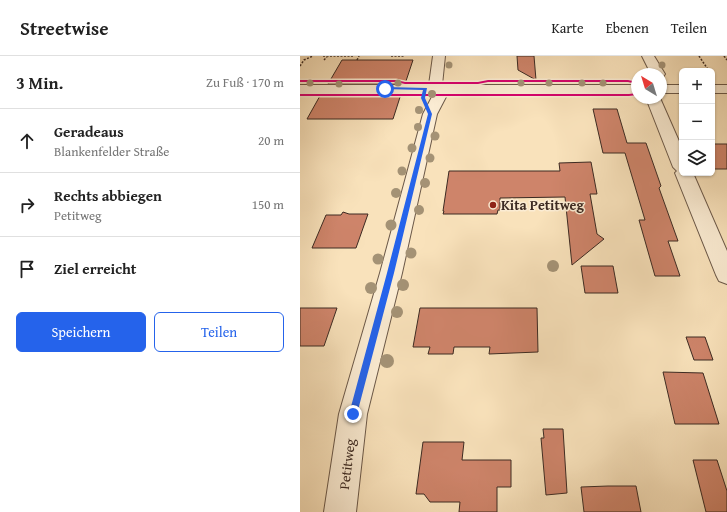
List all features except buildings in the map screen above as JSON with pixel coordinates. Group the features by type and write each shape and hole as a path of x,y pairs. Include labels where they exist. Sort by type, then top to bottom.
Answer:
{"street":[{"name":"Petitweg","path":"340,512 353,414 391,273 433,95 439,56"},
{"path":"648,56 655,68"},
{"path":"667,87 679,89"},
{"path":"300,89 433,95 631,89"},
{"path":"715,89 727,89"},
{"path":"656,104 679,160"},
{"path":"685,176 727,275"}],"path":[{"path":"300,66 304,60 313,56"},
{"path":"324,56 354,56"},
{"path":"357,60 359,56"},
{"path":"393,60 393,56 405,56"},
{"path":"699,56 707,68"},
{"path":"724,56 727,60"},
{"path":"324,60 327,57"}],"cycle path":[{"path":"300,81 396,81 405,83 478,83 488,81 631,82"},
{"path":"300,95 631,95"}],"place":[{"name":"Kita Petitweg","path":"493,205"}],"route":[{"path":"353,414 391,273 430,114 423,98 425,89 385,89"}]}
